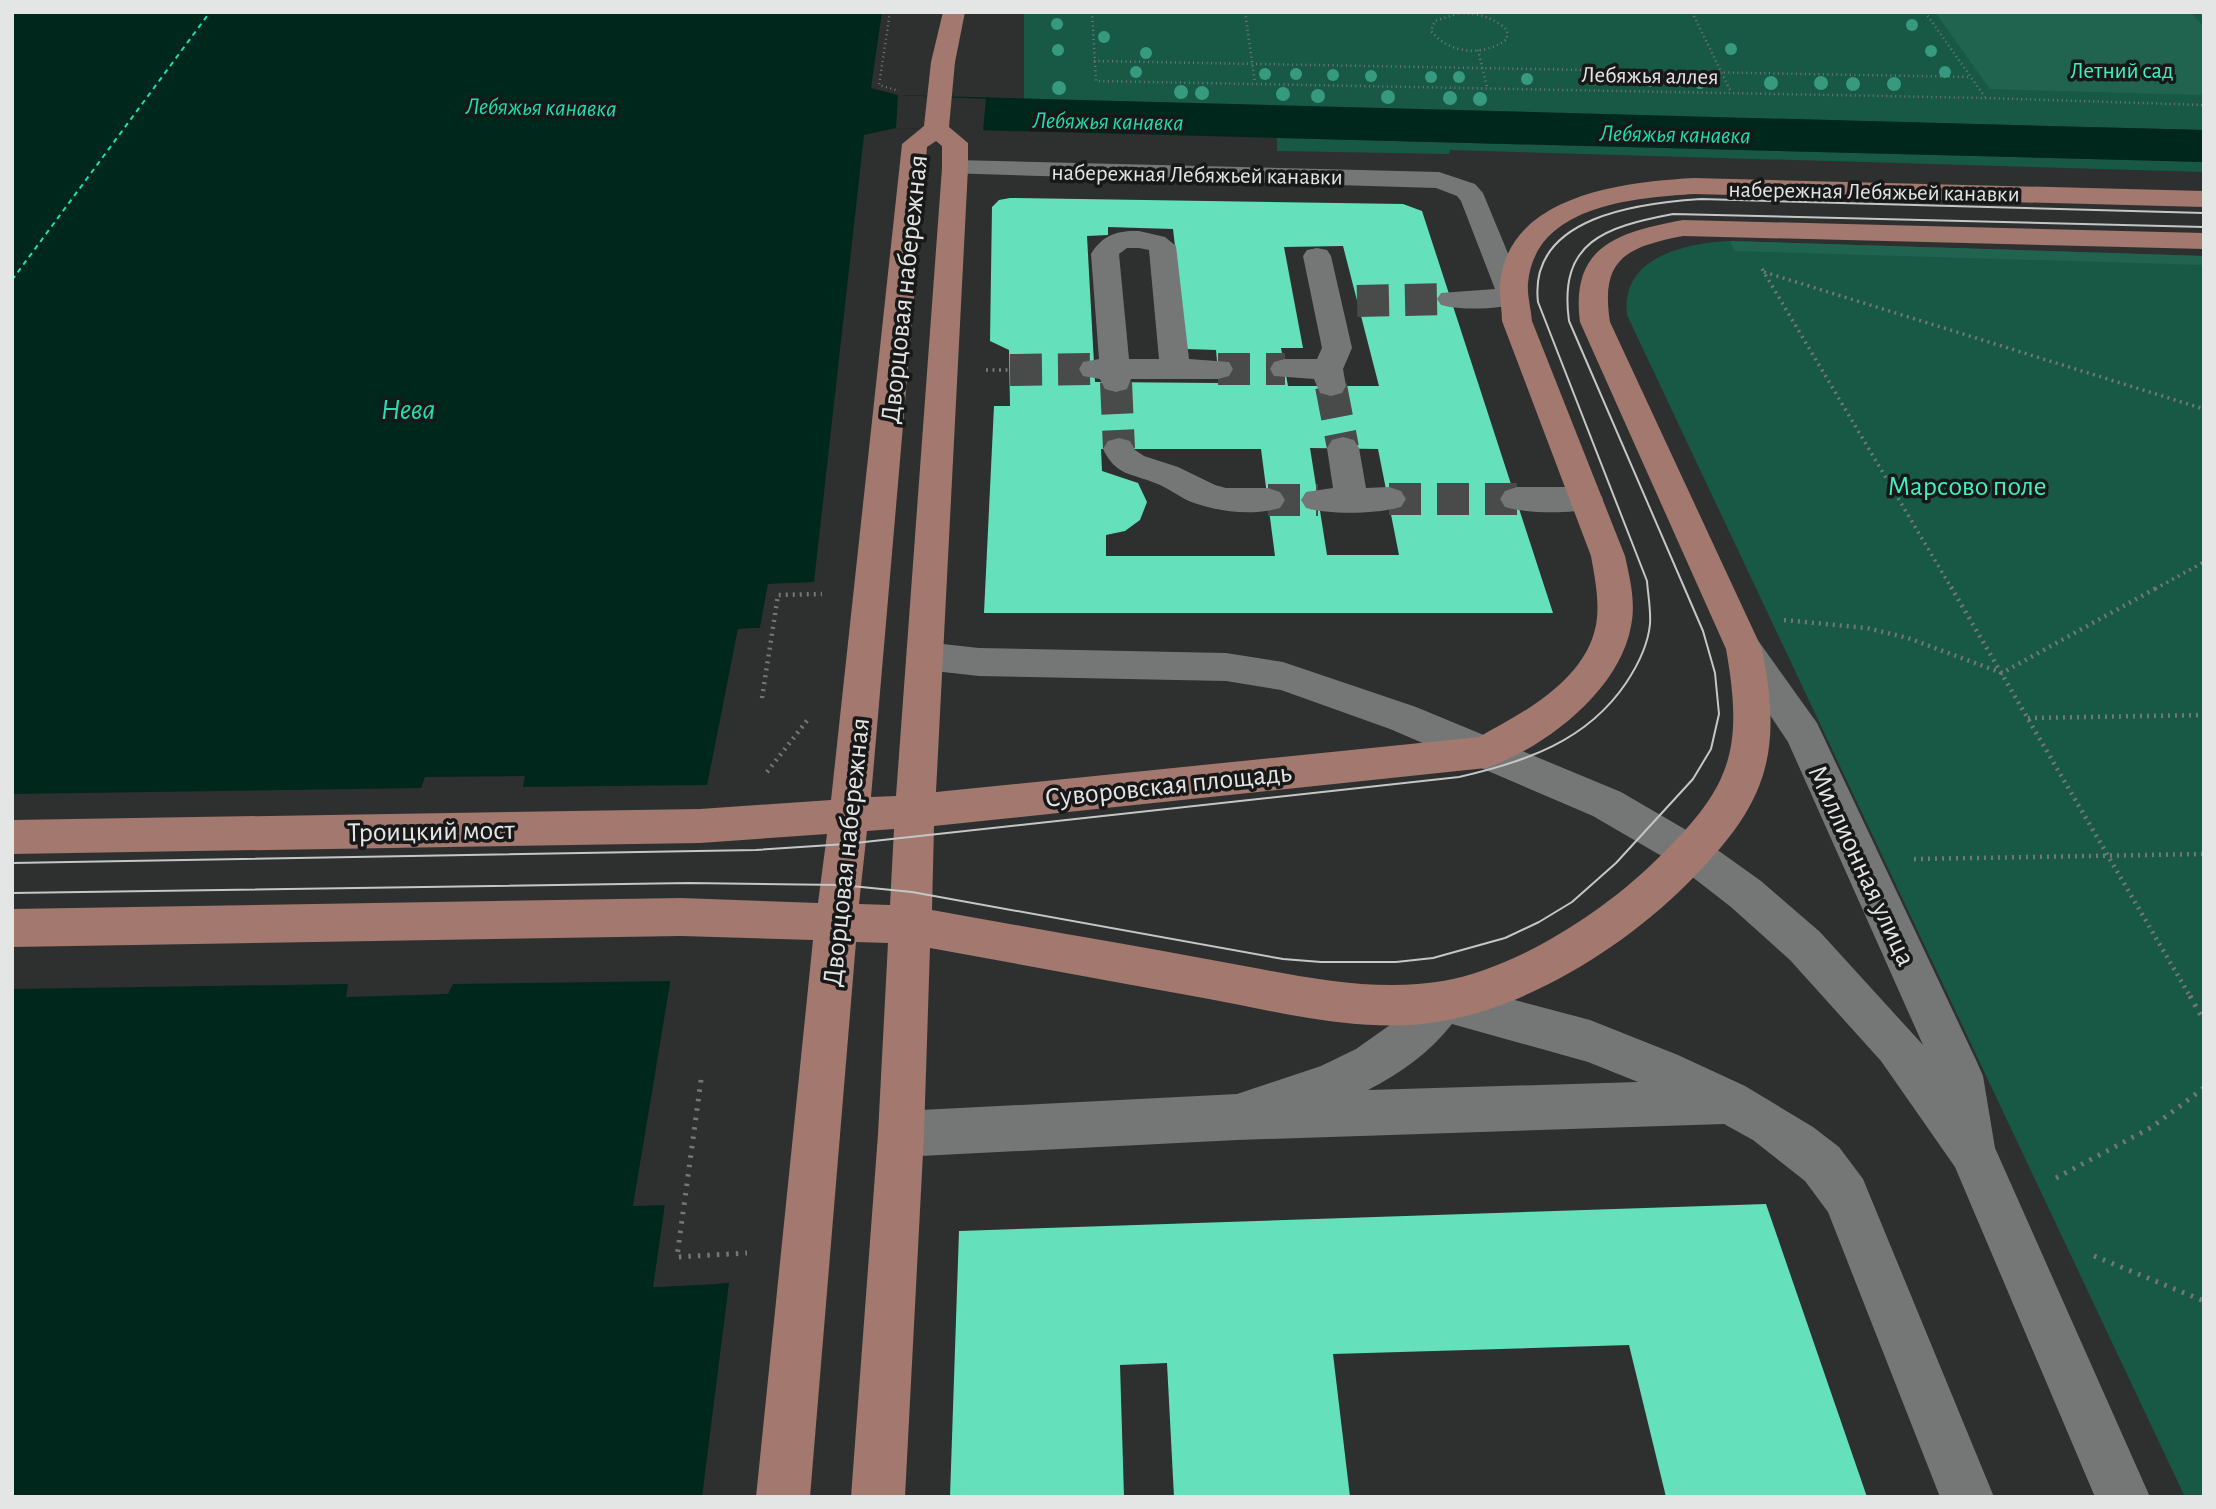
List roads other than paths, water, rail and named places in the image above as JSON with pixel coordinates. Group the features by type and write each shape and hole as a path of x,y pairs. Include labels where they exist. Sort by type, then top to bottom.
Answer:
{"main road":[{"path":"933,12 943,62"},
{"path":"936,129 943,62 954,12"},
{"name":"Дворцовая набережная","path":"783,1497 836,923 849,817 915,145 936,129 955,143 955,168 915,811 901,1133 878,1497"},
{"name":"набережная Лебяжьей канавки","path":"1512,297 1515,266 1528,242 1550,221 1579,205 1614,194 1654,187 2204,199"},
{"name":"набережная Лебяжьей канавки","path":"1613,251 1632,240 1656,232 1714,227 2204,241"},
{"name":"Миллионная улица","path":"1613,251 1599,266 1591,282 1589,301 1595,322 1744,649"},
{"path":"1512,297 1517,321 1586,499"},
{"name":"Суворовская площадь","path":"849,817 1486,752 1541,722 1564,704 1590,679 1606,650 1615,619 1615,582 1586,499"},
{"path":"12,928 681,917 909,925 1331,1000 1386,1003 1443,1001 1497,986 1564,952 1635,905 1691,853 1733,801 1745,774 1751,749 1754,701 1744,649"},
{"name":"Троицкий мост","path":"12,836 700,826 849,817"}],"street":[{"name":"набережная Лебяжьей канавки","path":"955,168 1439,180 1466,190 1474,198 1512,297"},
{"path":"1175,369 1162,246 1141,240 1113,242 1105,254 1109,373 1218,369"},
{"path":"1284,369 1330,377 1338,348 1317,256"},
{"path":"1451,299 1512,297"},
{"path":"1327,302 1357,301"},
{"path":"1343,448 1351,500"},
{"path":"1119,449 1123,457 1133,464 1167,475 1204,494 1226,500 1268,500"},
{"path":"1318,500 1389,499"},
{"path":"1517,499 1586,499"},
{"name":"Миллионная улица","path":"1744,649 1804,734 1960,1076 1972,1150 2123,1497"},
{"path":"925,656 979,662 1226,667 1283,676 1403,718 1486,752"},
{"name":"Суворовская площадь","path":"1486,752 1606,804 1691,853 1746,894 1805,946 1848,990 1897,1046 1972,1150"},
{"path":"1237,1117 1336,1083 1378,1063 1413,1036 1443,1001 1590,1041 1662,1070 1729,1102 1769,1124 1796,1143 1822,1164 1846,1196 1967,1497"},
{"path":"901,1133 1237,1117 1729,1102"}],"water":[{"name":"Нева","path":"12,12 882,12 871,88 898,95 2204,130 2204,162 896,128 864,135 814,582 768,584 760,628 738,629 681,917 633,1206 665,1204 654,1287 729,1283 702,1497 12,1497"}],"tunnel":[{"path":"1357,301 1451,299"},
{"path":"1010,370 1094,369"},
{"path":"1218,369 1285,369"},
{"path":"1116,382 1119,449"},
{"path":"1331,386 1343,448"},
{"path":"1389,499 1517,499"},
{"path":"1268,500 1318,500"}],"tram line":[{"path":"12,863 756,850 846,844 1459,777 1507,764 1553,746 1593,720 1626,683 1645,647 1650,624 1647,581 1538,302 1540,273 1551,250 1569,233 1593,220 1620,211 1701,199 2204,213"},
{"path":"12,893 689,883 841,885 912,892 1283,959 1396,962 1433,958 1505,938 1572,902 1616,863 1693,779 1711,749 1719,714 1715,673 1703,631 1569,321 1568,294 1571,272 1579,255 1591,242 1607,232 1627,225 1673,214 2204,227"}],"park label":[{"name":"Летний сад","path":"2122,70"},
{"name":"Марсово поле","path":"1967,485"}],"water label":[{"name":"Лебяжья канавка","path":"541,107"},
{"name":"Лебяжья канавка","path":"1108,121"},
{"name":"Лебяжья канавка","path":"1675,134"}]}
